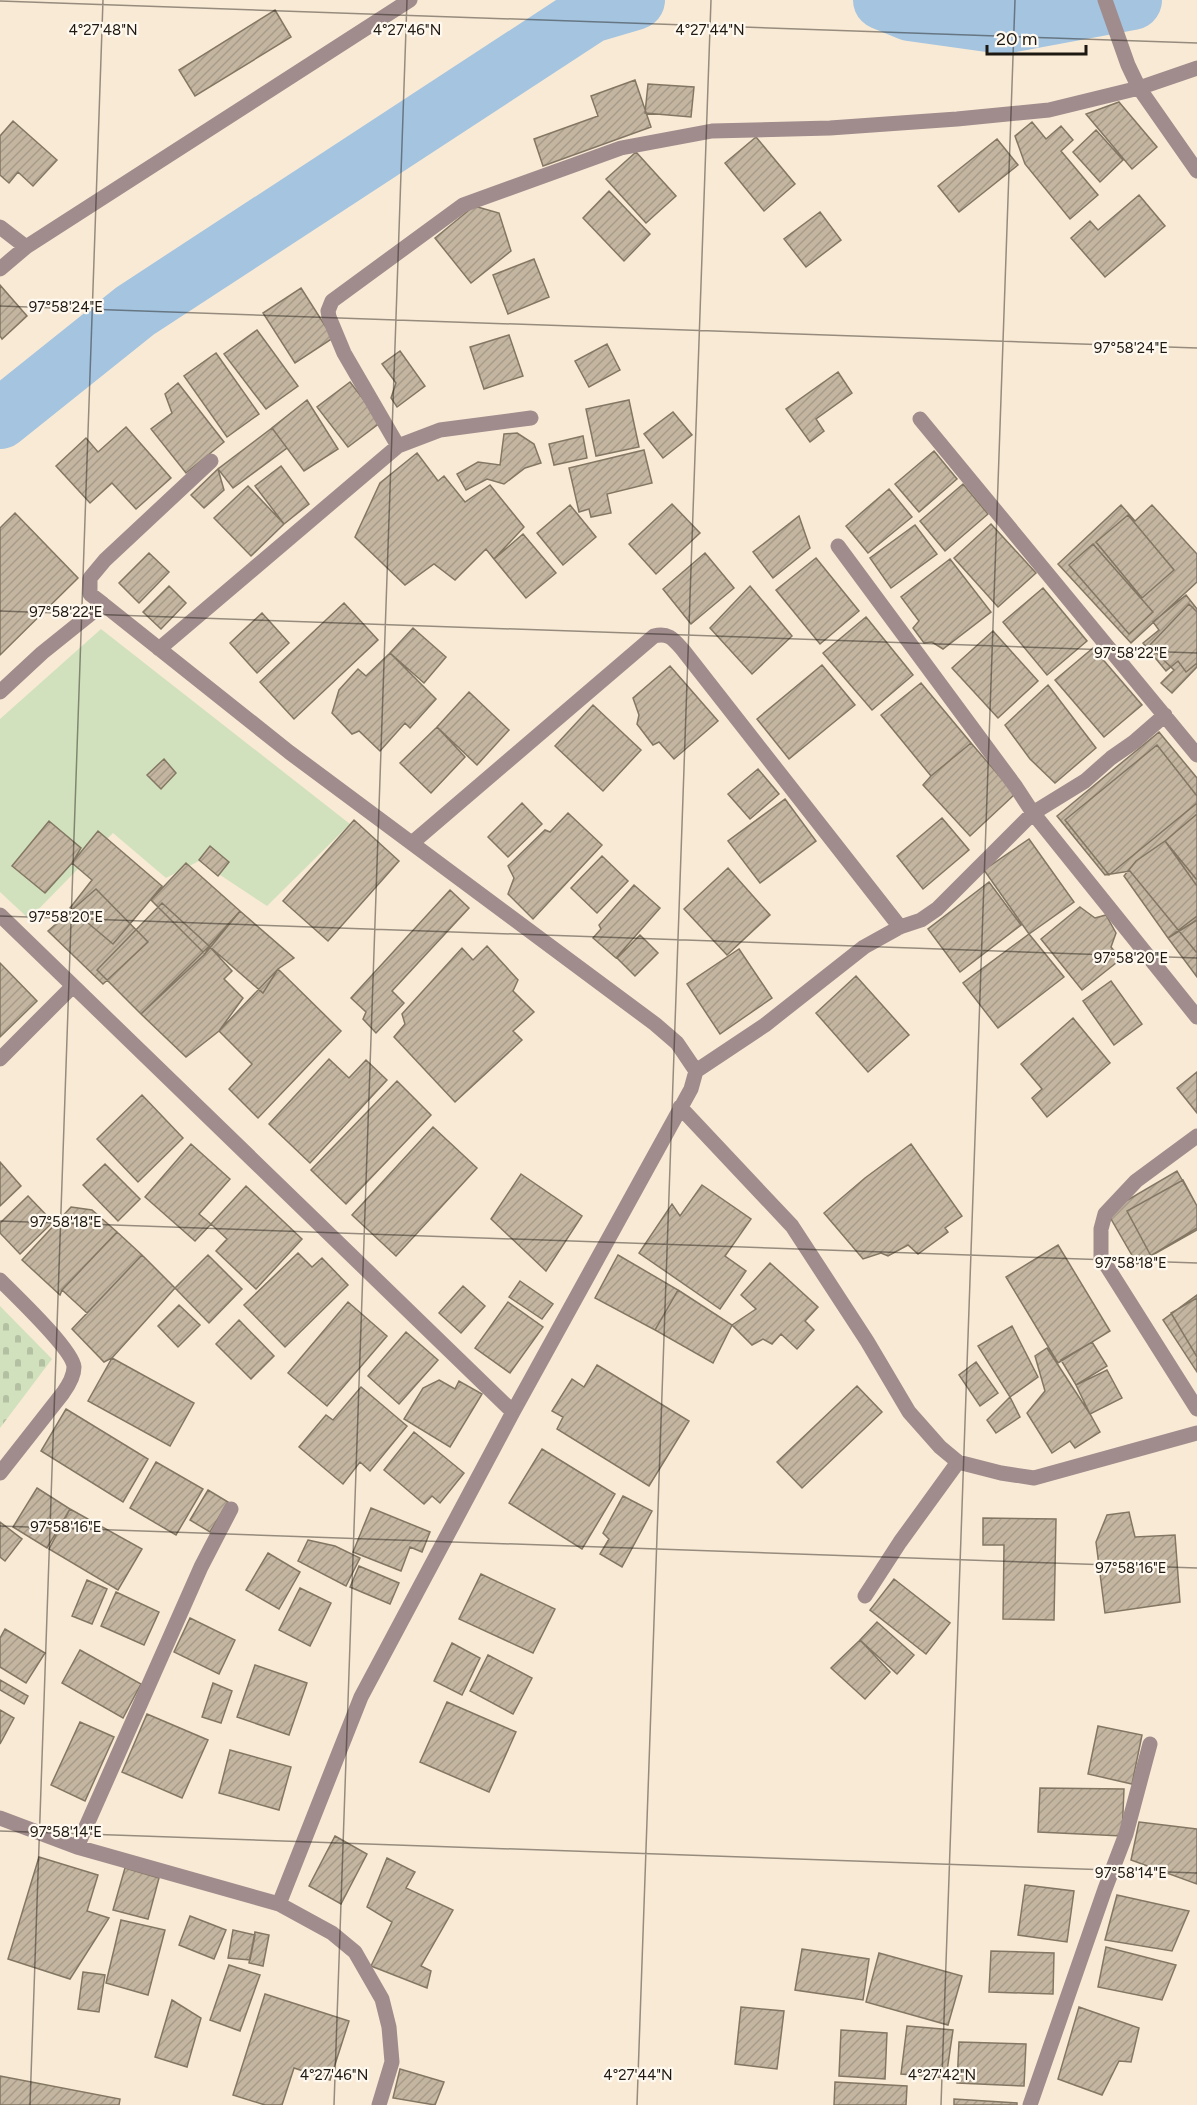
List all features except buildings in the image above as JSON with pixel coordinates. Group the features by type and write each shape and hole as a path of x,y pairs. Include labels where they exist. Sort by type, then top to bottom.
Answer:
{"street":[{"path":"0,269 26,247 410,0"},
{"path":"1105,0 1128,65 1139,88 1197,171"},
{"path":"398,446 344,354 328,311 332,302 463,205 621,148 712,131 830,128 1048,110 1139,88 1197,68"},
{"path":"0,227 26,247"},
{"path":"159,649 398,446 440,430 531,418"},
{"path":"920,419 1197,755"},
{"path":"211,461 105,560 90,578 90,594 289,752 655,1024 677,1043 696,1071"},
{"path":"838,546 1033,813 1197,1017"},
{"path":"0,692 42,652 103,604"},
{"path":"412,843 654,636 665,635 672,637 683,650 900,927"},
{"path":"279,1904 361,1697 513,1412 691,1089 696,1071 765,1025 864,948 900,927 921,920 937,909 1033,813 1085,781 1165,715"},
{"path":"0,915 513,1412"},
{"path":"0,1059 73,986"},
{"path":"680,1107 792,1226 867,1341 909,1412 940,1447 958,1462 1034,1478 1197,1433"},
{"path":"1197,1136 1136,1181 1105,1214 1101,1229 1101,1257 1197,1409"},
{"path":"0,1280 53,1336 69,1355 74,1366 71,1379 63,1393 0,1473"},
{"path":"865,1596 900,1542 958,1462"},
{"path":"77,1847 201,1567 231,1509"},
{"path":"1030,2105 1126,1834 1150,1744"},
{"path":"0,1818 77,1847 279,1904 332,1933 355,1952 382,1999 389,2027 392,2062 379,2105"}],"green space":[{"path":"101,629 350,824 267,906 199,861 166,878 113,833 29,919 0,892 0,719"},
{"path":"0,1306 52,1359 0,1428"}],"waterway":[{"path":"0,419 135,311 591,13 635,0"},
{"path":"883,0 910,11 1003,24 1132,0"}]}
